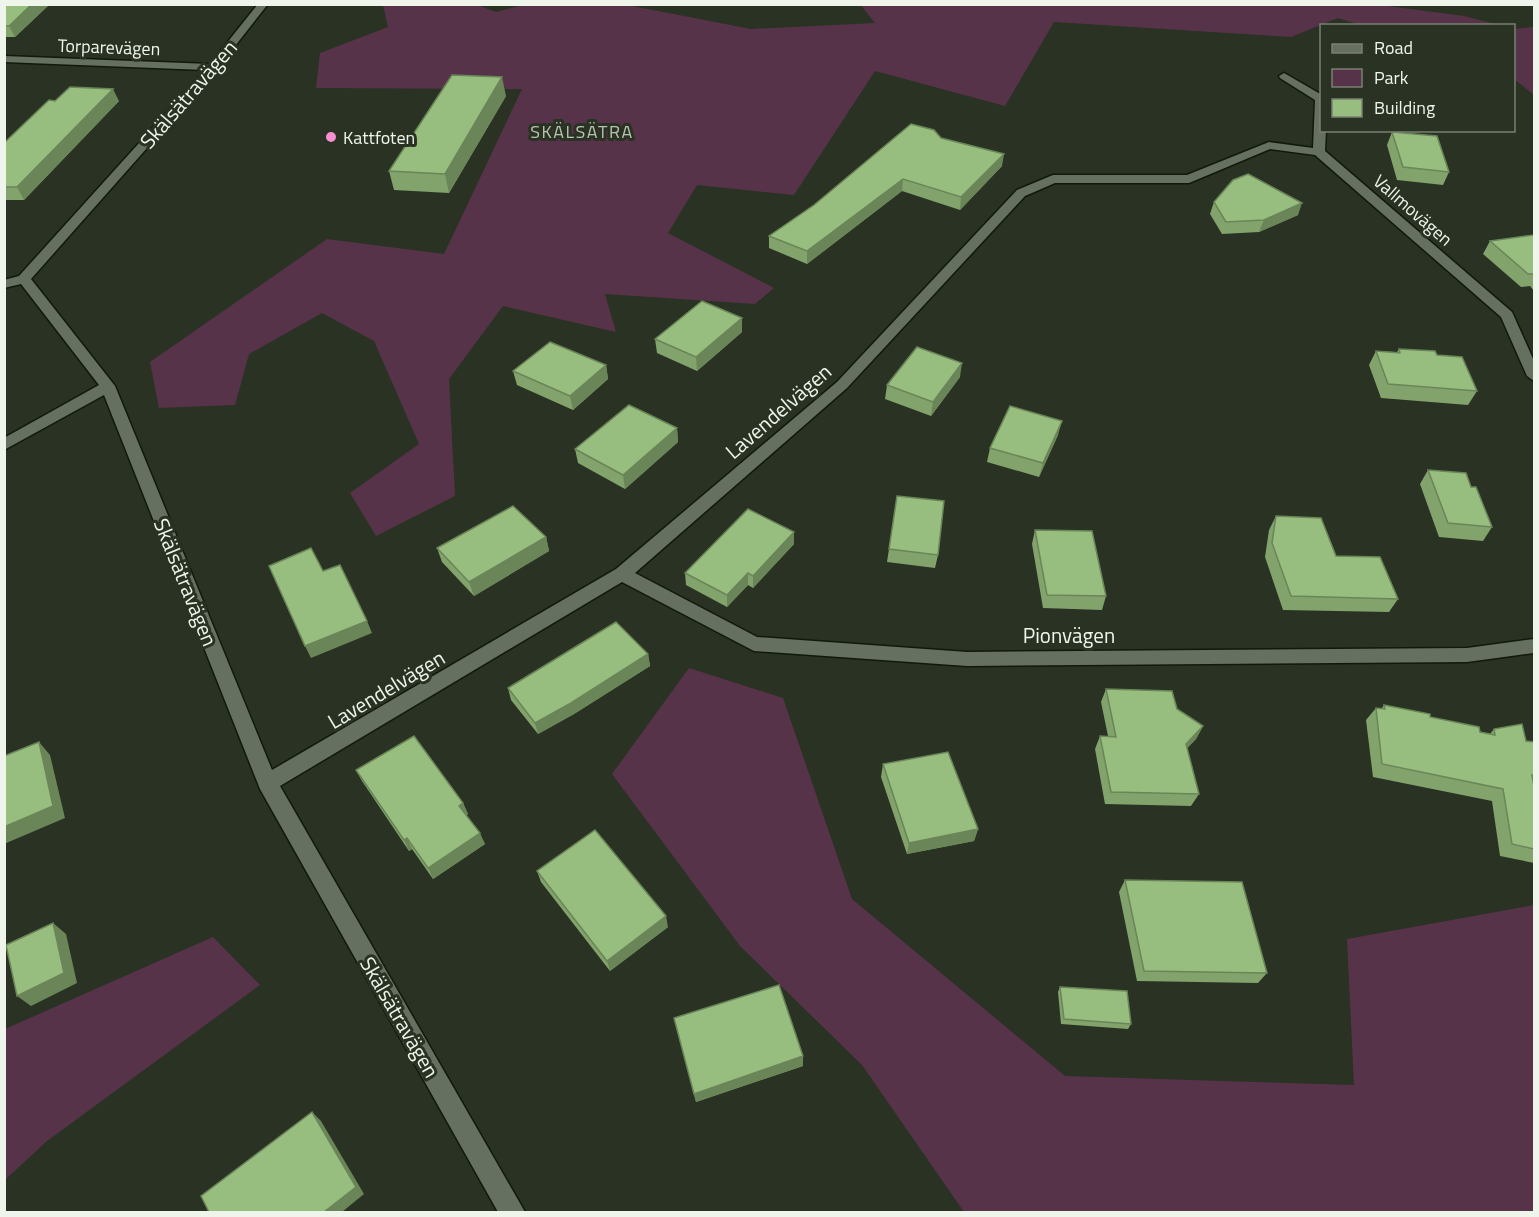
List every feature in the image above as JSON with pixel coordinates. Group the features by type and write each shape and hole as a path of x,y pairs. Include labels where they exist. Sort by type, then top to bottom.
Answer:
{"street":[{"name":"Skälsätravägen","path":"263,4 213,67 14,282 108,386 267,783 512,1212"},
{"name":"Torparevägen","path":"4,59 213,67"},
{"path":"1284,76 1320,98"},
{"path":"1319,152 1320,126"},
{"name":"Lavendelvägen","path":"267,783 622,574 842,385 1021,193 1053,179 1189,179 1269,145 1319,152"},
{"name":"Vallmovägen","path":"1319,152 1507,315 1534,376"},
{"path":"4,445 108,386"},
{"name":"Pionvägen","path":"622,574 754,644 967,659 1467,655 1534,646"}],"green space":[{"path":"622,4 751,29 875,23 860,4 1372,4 1464,16 1495,24 1357,24 1338,18 1291,37 1054,22 1005,106 875,71 794,195 697,185 668,233 774,288 755,304 605,294 616,332 503,306 449,379 455,496 376,536 350,493 419,444 374,341 322,313 249,354 235,405 159,408 150,362 327,239 444,254 522,89 316,88 320,53 388,27 383,5 477,5 496,12 523,5"},
{"path":"1534,27 1534,95 1515,80 1515,29"},
{"path":"689,668 783,698 852,899 1065,1076 1354,1085 1347,939 1534,905 1534,1212 964,1212 862,1065 740,946 612,774"},
{"path":"213,937 260,985 47,1141 5,1180 5,1029"}],"building":[{"path":"4,4 32,4 9,26 4,26"},
{"path":"452,75 502,77 445,174 389,171"},
{"path":"70,87 113,89 17,187 4,187 4,143 49,100 55,101"},
{"path":"911,124 934,130 941,138 1004,154 961,197 903,179 807,251 769,236 814,205"},
{"path":"1392,132 1437,136 1449,172 1403,167"},
{"path":"1248,174 1302,203 1264,220 1226,222 1214,202 1233,180"},
{"path":"1534,235 1534,274 1528,274 1490,241"},
{"path":"702,301 742,318 696,357 655,339"},
{"path":"550,342 606,365 570,396 513,371"},
{"path":"917,347 962,363 933,402 887,385"},
{"path":"1399,349 1435,351 1437,355 1462,357 1477,391 1388,384 1376,351 1400,353"},
{"path":"629,405 677,428 623,475 575,449"},
{"path":"1010,406 1062,421 1043,463 990,448"},
{"path":"1428,470 1466,473 1471,487 1476,487 1492,527 1448,523"},
{"path":"897,496 944,501 938,555 889,549"},
{"path":"513,506 546,537 469,582 437,548"},
{"path":"748,509 794,532 753,576 748,573 727,595 685,573"},
{"path":"1276,516 1321,518 1336,556 1380,557 1398,599 1291,596 1272,543"},
{"path":"1035,530 1092,531 1106,596 1047,595"},
{"path":"311,548 323,571 340,565 367,621 305,646 269,566"},
{"path":"616,622 648,654 535,723 508,688"},
{"path":"1106,689 1172,691 1177,709 1203,726 1186,744 1199,794 1111,792 1100,736 1116,737"},
{"path":"1384,705 1479,727 1480,732 1495,735 1494,729 1522,724 1526,741 1534,742 1534,775 1532,775 1534,849 1512,844 1503,789 1382,764 1376,708 1385,709"},
{"path":"414,736 463,803 459,806 480,833 428,868 407,838 404,840 356,770"},
{"path":"39,742 53,806 4,827 4,756"},
{"path":"948,752 978,829 909,843 883,764"},
{"path":"595,830 666,916 607,961 537,871"},
{"path":"1125,880 1242,882 1267,973 1144,971"},
{"path":"53,923 64,973 17,996 6,945"},
{"path":"779,985 803,1056 694,1094 674,1018"},
{"path":"1060,987 1127,991 1131,1024 1064,1019"},
{"path":"312,1112 356,1187 324,1212 209,1212 201,1196"}],"place":[{"name":"Kattfoten","path":"331,137"}],"district":[{"name":"SKÄLSÄTRA","path":"582,131"}]}
